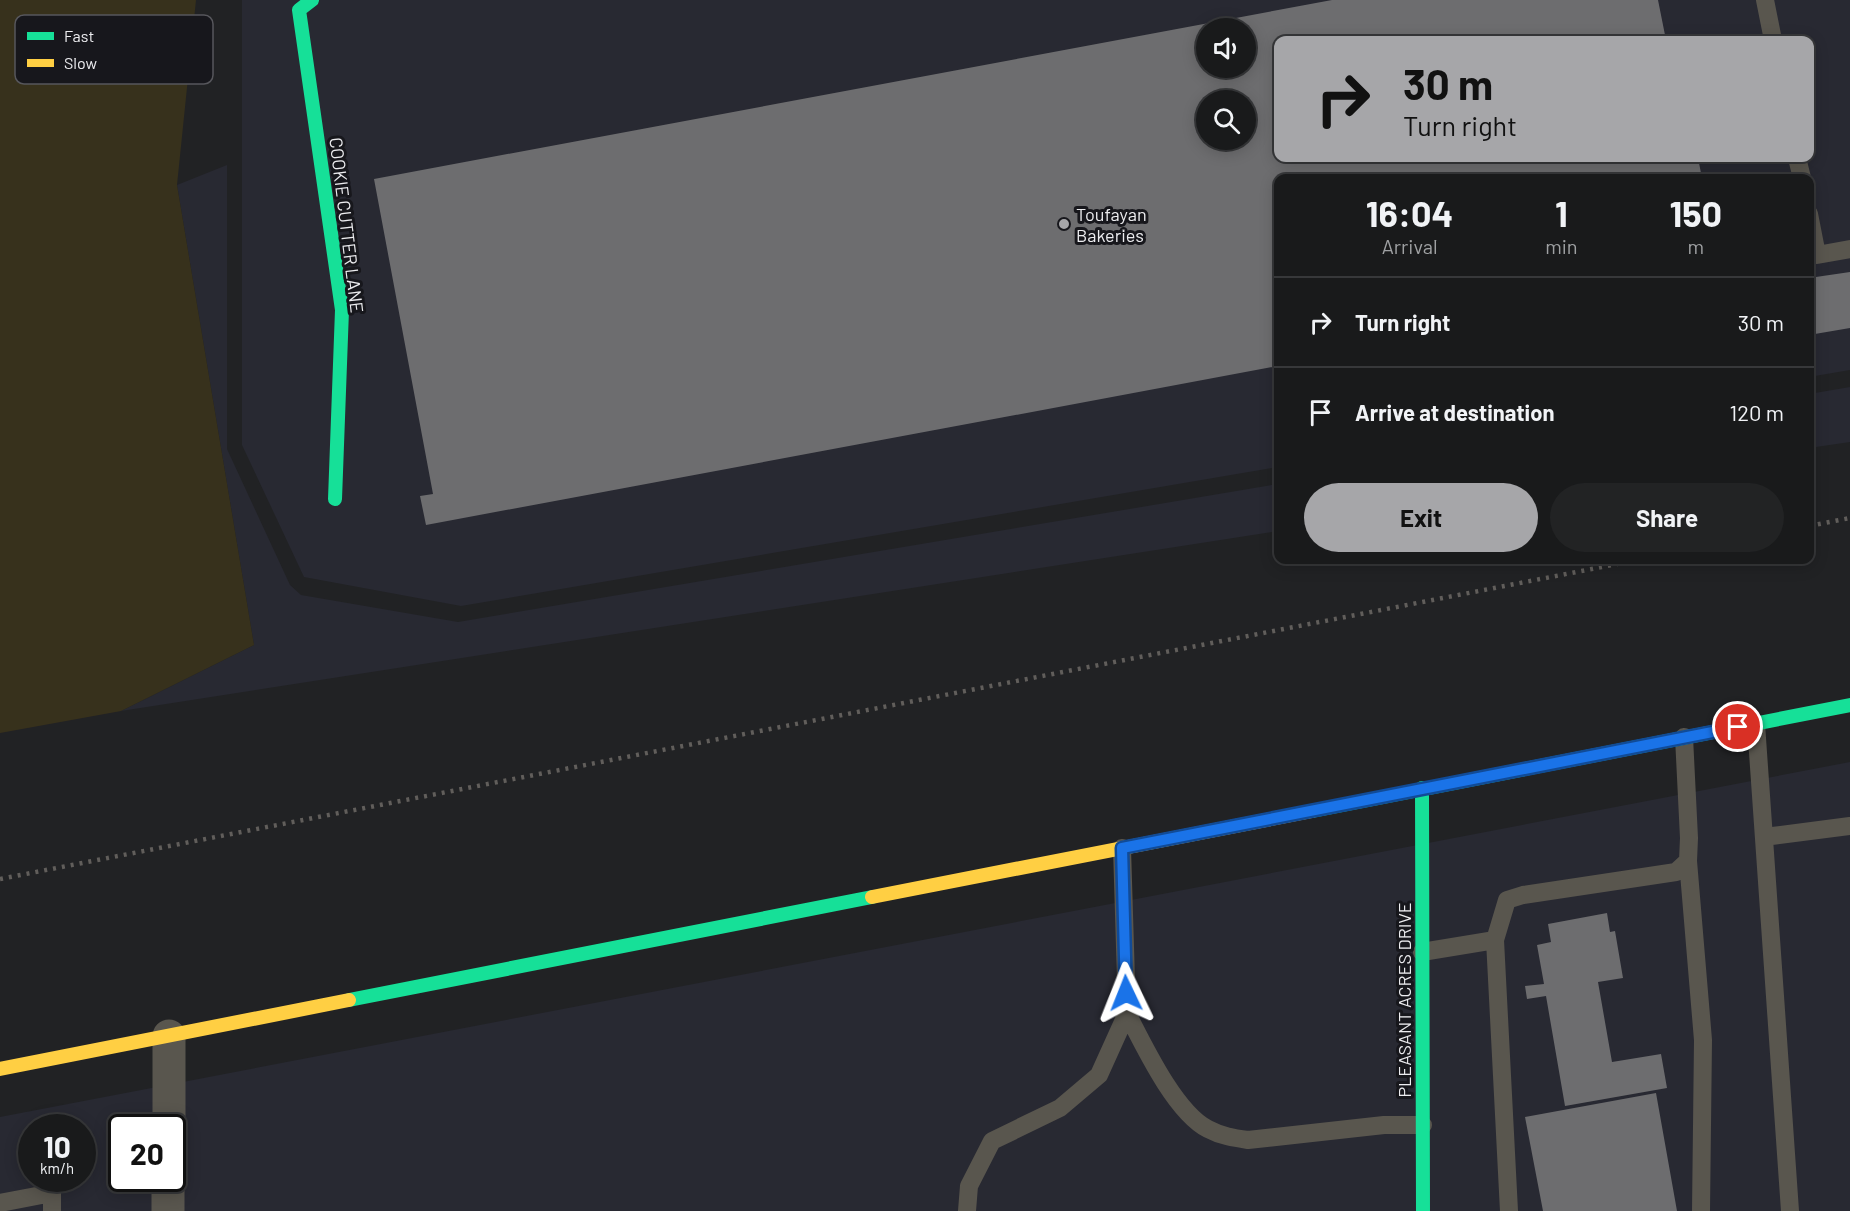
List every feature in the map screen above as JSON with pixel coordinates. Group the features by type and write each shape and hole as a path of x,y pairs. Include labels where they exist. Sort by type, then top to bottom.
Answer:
{"main road":[{"name":"COOKIE CUTTER LANE","path":"312,0 299,10 342,310 335,499"},
{"path":"0,1069 1850,705"},
{"name":"PLEASANT ACRES DRIVE","path":"1422,788 1423,1211"}],"street":[{"path":"169,1036 169,1114"},
{"path":"168,1192 168,1211"}],"lane":[{"path":"1765,0 1772,36"},
{"path":"1814,240 1817,255 1850,249"},
{"path":"1756,724 1790,1211"},
{"path":"1684,737 1688,861 1703,1040 1701,1211"},
{"path":"1764,837 1850,826"},
{"path":"1122,848 1127,1013 1154,1066 1186,1112 1207,1129 1228,1137 1248,1140 1384,1125 1423,1125"},
{"path":"1509,1211 1495,940 1507,900 1523,895 1676,872 1688,861"},
{"path":"1422,952 1495,940"},
{"path":"967,1211 969,1186 992,1141 1060,1108 1099,1076 1127,1013"},
{"path":"0,1203 52,1193 52,1211"}],"shaded area":[{"path":"0,0 196,0 194,15 15,15 15,84 187,84 177,185 254,645 121,711 0,733"},
{"path":"242,0 1850,0 1850,370 1814,376 1814,174 1274,174 1274,468 461,606 304,577 242,445"},
{"path":"227,165 227,449 290,585 301,595 458,622 1274,485 1274,532 121,711 254,645 177,185"},
{"path":"1850,387 1850,442 1814,447 1814,393"},
{"path":"1850,762 1850,1211 0,1211 0,1117"}],"building":[{"path":"1332,0 1658,0 1665,36 1274,36 1274,162 1699,162 1701,174 1274,174 1274,367 426,525 420,496 433,494 374,179 1196,25 1196,78 1256,78 1256,18 1236,18"},
{"path":"1850,272 1850,328 1814,334 1814,277"},
{"path":"1607,913 1610,932 1615,931 1623,978 1598,982 1612,1062 1661,1054 1667,1088 1565,1106 1546,996 1527,999 1525,986 1544,984 1537,945 1551,942 1548,924"},
{"path":"1656,1093 1677,1211 1543,1211 1525,1117"}],"railway":[{"path":"1814,525 1850,518"},
{"path":"0,879 1617,564"}],"traffic: fast":[{"path":"312,0 299,10 342,310 335,499"},
{"path":"1312,811 1850,705"},
{"path":"1422,788 1423,1211"},
{"path":"349,1000 872,897"}],"traffic: slow":[{"path":"872,897 1312,811"},
{"path":"0,1069 349,1000"}],"place":[{"name":"Toufayan Bakeries","path":"1064,224"}],"route":[{"path":"1126,993 1122,848 1738,727"}]}
